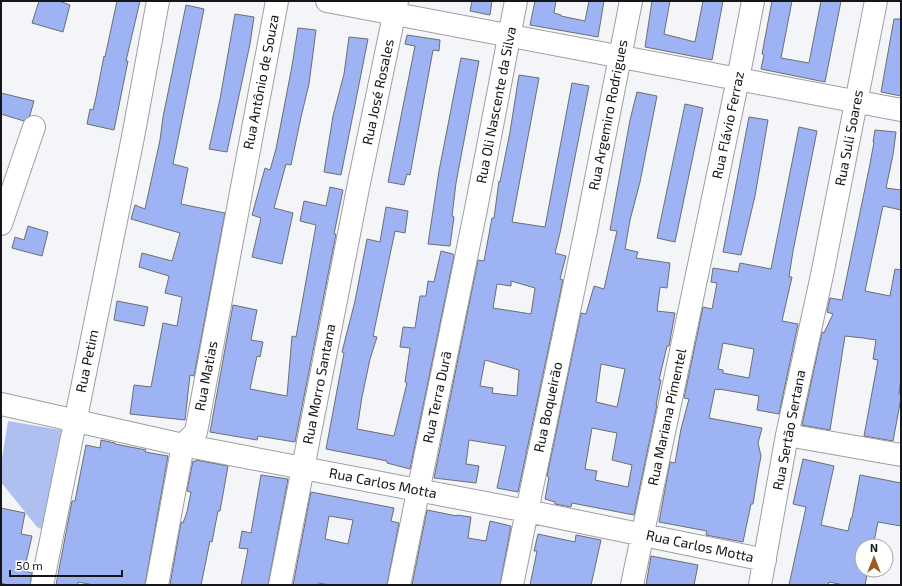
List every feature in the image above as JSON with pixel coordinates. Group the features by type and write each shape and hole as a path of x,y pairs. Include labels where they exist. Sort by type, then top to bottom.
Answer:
{"street":[{"name":"Rua Petim","path":"42,585 133,137 158,1"},
{"name":"Rua Antônio de Souza","path":"246,163 277,1"},
{"path":"327,1 396,8 510,36 901,110"},
{"name":"Rua Oli Nascente da Silva","path":"476,209 516,1"},
{"name":"Rua Argemiro Rodrigues","path":"586,230 631,1"},
{"name":"Rua Flávio Ferraz","path":"702,250 753,1"},
{"name":"Rua Suli Soares","path":"822,276 876,1"},
{"name":"Rua José Rosales","path":"359,183 396,8"},
{"path":"1,224 34,127"},
{"name":"Rua Matias","path":"183,445 196,432 246,163"},
{"name":"Rua Morro Santana","path":"280,585 359,183"},
{"name":"Rua Terra Durã","path":"399,585 476,209"},
{"name":"Rua Boqueirão","path":"512,585 526,511 586,230"},
{"name":"Rua Mariana Pímentel","path":"632,585 702,250"},
{"name":"Rua Sertão Sertana","path":"760,585 787,435 822,276"},
{"name":"Rua Carlos Motta","path":"1,404 183,445 526,511 765,560"},
{"path":"787,435 901,455"},
{"path":"157,585 183,445"}],"shaded area":[{"path":"8,421 67,431 49,533 37,527 1,482 1,465"}],"building":[{"path":"39,1 59,1 70,5 63,32 32,23"},
{"path":"117,1 140,1 126,61 128,61 114,130 87,124 90,109 93,110"},
{"path":"472,1 492,1 490,15 470,11"},
{"path":"535,1 556,1 554,13 585,21 589,1 604,1 598,37 530,25"},
{"path":"652,1 670,1 664,34 695,42 703,1 723,1 712,60 645,47"},
{"path":"772,1 792,1 781,58 809,63 821,1 841,1 825,82 761,69 764,55 762,54"},
{"path":"186,5 204,9 173,164 188,168 181,204 225,213 194,376 190,375 185,420 130,414 134,385 151,387 163,323 177,326 182,297 165,293 169,276 139,267 142,253 172,261 180,233 131,219 135,205 145,209"},
{"path":"235,14 254,17 250,44 227,152 209,149 220,99"},
{"path":"894,19 901,19 901,96 881,92"},
{"path":"298,28 316,30 309,84 291,165 286,164 274,208 293,213 282,264 252,257 261,218 252,215 265,168 270,170 276,149"},
{"path":"407,35 440,40 439,51 433,50 410,175 407,174 404,185 388,182 415,46 405,44"},
{"path":"349,37 368,39 341,175 324,172 333,116 344,74"},
{"path":"461,58 479,61 456,183 452,216 454,217 450,246 428,244 439,171"},
{"path":"519,75 539,78 512,222 545,227 572,83 589,86 555,253 566,256 560,279 563,280 518,492 497,488 506,446 469,440 466,464 479,466 476,483 434,478 478,260 484,261 492,218 494,218 499,181 500,182","holes":["511,281 535,288 531,314 493,308 497,284 511,286","485,360 519,370 517,396 492,393 493,388 480,386"]},
{"path":"637,92 657,96 625,249 638,252 636,258 670,263 667,288 660,287 657,311 675,313 669,346 667,346 659,380 661,380 657,405 634,515 572,503 571,507 555,504 555,502 545,499 549,477 547,476 581,313 586,314 594,286 604,289 617,231 610,230 630,120","holes":["601,364 625,369 617,407 596,402","592,428 617,433 612,460 632,465 628,487 595,480 597,471 585,469"]},
{"path":"1,93 34,101 30,115 24,121 1,114"},
{"path":"685,104 703,108 675,242 657,238"},
{"path":"749,117 768,120 755,196 741,255 723,252"},
{"path":"799,127 817,131 793,251 789,277 792,277 782,321 798,324 779,414 757,410 759,396 715,389 709,418 762,428 758,443 761,456 753,504 751,504 743,542 706,535 707,531 659,522 670,462 675,463 681,429 689,399 684,398 703,307 712,309 717,283 711,282 713,268 738,272 740,263 771,269","holes":["723,343 754,349 749,378 723,373 723,370 718,369"]},
{"path":"875,130 896,132 886,188 901,190 901,210 883,206 865,291 890,296 895,269 901,270 901,379 899,394 901,394 901,398 893,441 864,436 878,360 873,359 876,340 845,336 830,430 802,425 822,332 824,333 833,314 827,312 830,298 842,300 870,164"},
{"path":"330,187 343,190 334,234 336,234 295,442 258,436 257,440 210,432 233,305 257,310 251,340 263,342 260,357 257,356 250,389 287,396 292,336 296,337 316,225 300,221 304,201 326,206"},
{"path":"386,207 408,211 405,233 395,231 373,336 377,337 370,359 357,429 394,436 407,383 405,382 410,348 400,347 403,327 415,328 420,296 426,296 428,281 434,282 441,251 453,254 454,256 410,469 387,463 387,461 326,449 344,353 342,352 355,301 367,239 380,242"},
{"path":"28,226 48,232 42,256 12,248 15,237 24,240"},
{"path":"117,301 148,307 144,326 114,320"},
{"path":"101,440 146,450 145,452 168,456 145,585 94,585 78,582 78,585 56,585 72,501 75,501 86,445 100,448"},
{"path":"803,459 834,466 821,525 848,531 860,475 901,483 901,526 878,522 875,538 854,538 854,578 866,578 865,585 844,585 829,582 828,585 789,585 806,507 793,504"},
{"path":"196,460 228,466 220,511 218,511 212,542 210,541 201,585 170,585 181,522 183,523 187,512 191,492 187,491 193,461 195,462"},
{"path":"261,475 288,479 268,585 241,585 248,549 239,548 242,531 251,533"},
{"path":"311,492 394,508 391,521 399,523 387,585 330,585 319,583 318,585 293,585","holes":["329,516 353,520 348,544 325,539"]},
{"path":"1,508 25,513 21,534 32,536 24,571 32,573 30,585 8,585 1,583"},
{"path":"427,510 457,516 471,517 468,538 486,541 490,521 511,526 500,585 412,585"},
{"path":"538,534 575,542 576,535 601,540 591,585 530,585 537,551 534,551"},
{"path":"651,556 698,565 694,585 646,585"}]}
